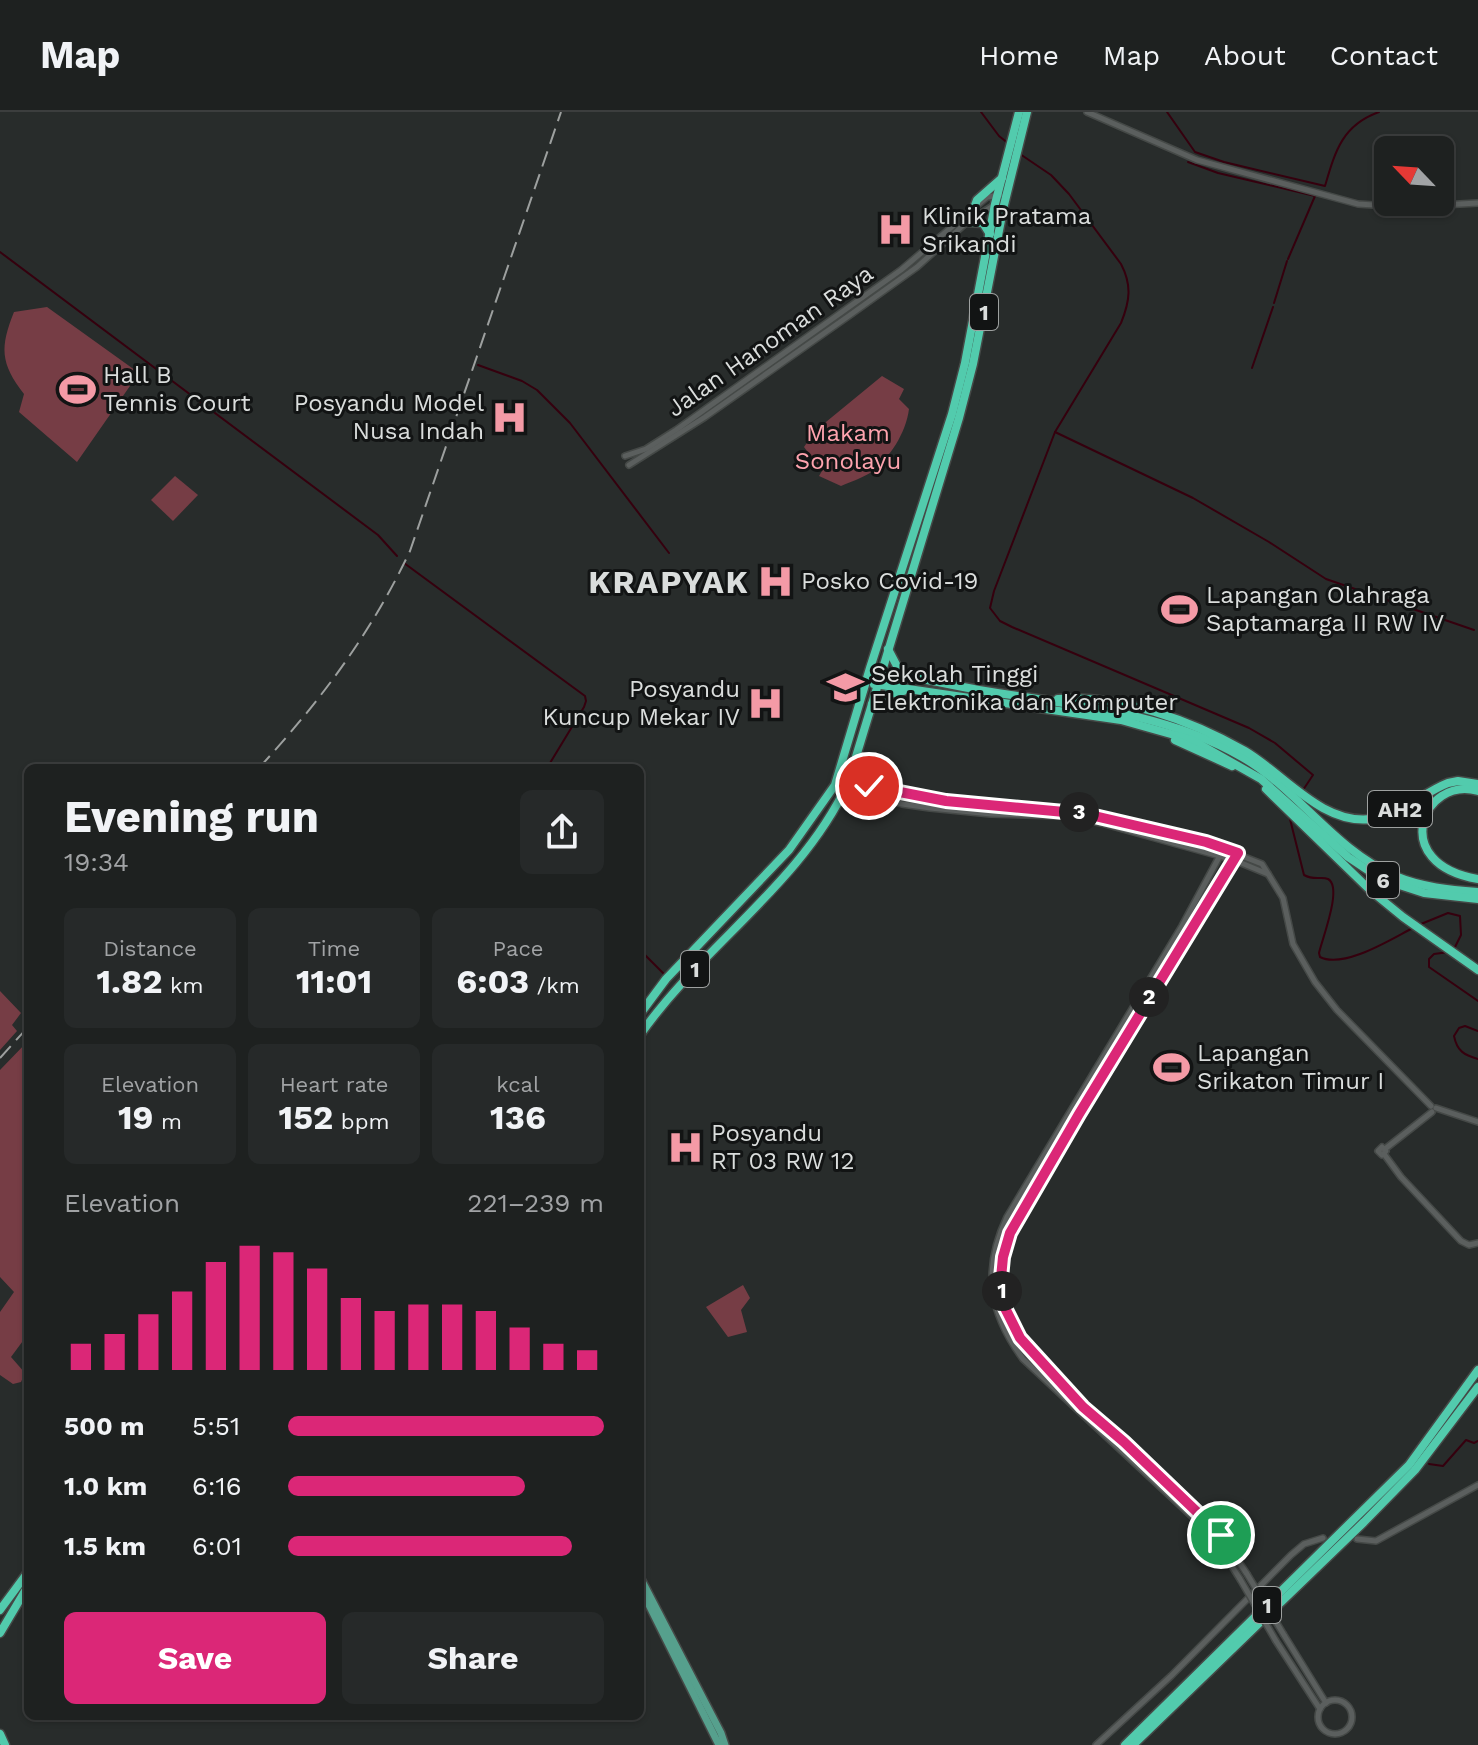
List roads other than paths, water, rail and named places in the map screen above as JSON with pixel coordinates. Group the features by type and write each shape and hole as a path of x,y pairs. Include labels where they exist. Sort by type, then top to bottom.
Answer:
{"highway":[{"name":"1","path":"644,1030 693,971 796,863 838,802 867,679 952,414 990,234 1016,139 1019,112"},
{"name":"1","path":"1016,139 1027,112"},
{"name":"1","path":"644,1009 666,979 789,850 842,782 871,706 959,418 980,334 1002,178 1012,156"},
{"path":"974,208 977,200 1002,178"},
{"path":"967,222 983,223 990,234"},
{"path":"888,648 898,668 913,679"},
{"name":"6","path":"867,679 880,674 1121,713 1192,733 1243,757 1361,857 1395,876 1449,890 1478,892"},
{"name":"6","path":"867,679 877,685 1140,724 1192,740 1284,792"},
{"path":"871,706 885,695 920,690"},
{"name":"AH2","path":"1284,792 1347,818 1371,819 1391,814 1448,783 1478,784"},
{"path":"1478,791 1464,788 1442,796 1433,804 1422,828 1423,839 1434,862 1448,872 1478,879"},
{"path":"1284,792 1308,829 1370,890 1478,970"},
{"name":"6","path":"1310,816 1348,857 1381,879 1424,893 1478,899"},
{"name":"1","path":"1133,1745 1364,1522 1412,1468 1478,1370"},
{"name":"1","path":"1125,1745 1433,1448 1478,1387"},
{"path":"0,1610 24,1577"},
{"path":"0,1633 24,1593"},
{"path":"0,1734 5,1745"}],"main road":[{"path":"644,1585 721,1733 722,1745"},
{"path":"644,1596 722,1745"}],"street":[{"path":"1087,112 1216,166 1358,204 1406,207 1478,203"},
{"name":"Jalan Hanoman Raya","path":"625,456 646,449 676,430 877,288 928,249 987,197 1001,200"},
{"name":"Jalan Hanoman Raya","path":"629,465 705,417 917,267 967,222 1001,200"},
{"path":"842,782 934,800 1086,814 1224,848 1262,864 1283,898 1293,944 1315,982 1337,1010 1433,1108 1478,1122"},
{"path":"842,782 902,804 991,814 1063,816 1101,823 1234,860 1269,875"},
{"path":"1224,848 1182,926 1007,1217 994,1252 992,1284 996,1310 1004,1331 1023,1359 1218,1544 1320,1709 1319,1723 1325,1731 1334,1734 1347,1729 1352,1721 1349,1707 1336,1700 1320,1709"},
{"path":"1238,853 1010,1233 1001,1278 1004,1306 1020,1338 1083,1407 1218,1531 1326,1703"},
{"path":"1433,1108 1384,1152 1401,1177 1461,1241 1469,1245 1478,1243"},
{"path":"1357,1539 1376,1541 1478,1485"},
{"path":"1096,1745 1171,1676 1291,1555 1304,1544 1323,1538"}],"waterway":[{"path":"981,112 1009,144"},
{"path":"1167,112 1195,152 1325,186 1337,151 1348,132 1379,112"},
{"path":"1020,154 1051,175 1069,194 1121,264 1128,293 1121,323 1055,432 990,608 1000,621 1012,627 1249,728 1275,743 1313,775 1303,790"},
{"path":"1188,162 1218,173 1315,196 1288,259"},
{"path":"0,252 378,535 397,556"},
{"path":"1274,303 1287,261"},
{"path":"1252,368 1273,307"},
{"path":"478,365 522,381 537,390 570,423 669,553"},
{"path":"1055,432 1193,498 1326,579 1474,630"},
{"path":"404,563 585,696 584,707 549,764"},
{"path":"1289,815 1304,875 1328,879 1332,884 1333,902 1320,957 1330,960 1353,956 1411,929"},
{"path":"1421,924 1448,913 1460,916 1461,935 1454,949"},
{"path":"1449,952 1434,954 1429,959 1429,967 1478,1001"},
{"path":"644,954 664,974"},
{"path":"1478,1031 1465,1026 1459,1028 1454,1036 1462,1052 1478,1059"},
{"path":"1429,1464 1443,1466 1466,1440 1478,1441"}],"railway":[{"path":"262,764 343,666 395,582 410,551 561,112"},
{"path":"0,1058 24,1031"}],"place":[{"name":"Klinik Pratama Srikandi","path":"896,230"},
{"name":"Hall B Tennis Court","path":"77,389"},
{"name":"Posyandu Model Nusa Indah","path":"510,417"},
{"name":"Posko Covid-19","path":"775,581"},
{"name":"Lapangan Olahraga Saptamarga II RW IV","path":"1180,609"},
{"name":"Sekolah Tinggi Elektronika dan Komputer","path":"845,688"},
{"name":"Posyandu Kuncup Mekar IV","path":"766,703"},
{"name":"Lapangan Srikaton Timur I","path":"1171,1067"},
{"name":"Posyandu RT 03 RW 12","path":"685,1147"}],"district":[{"name":"KRAPYAK","path":"669,582"}],"park label":[{"name":"Makam Sonolayu","path":"848,447"}]}
